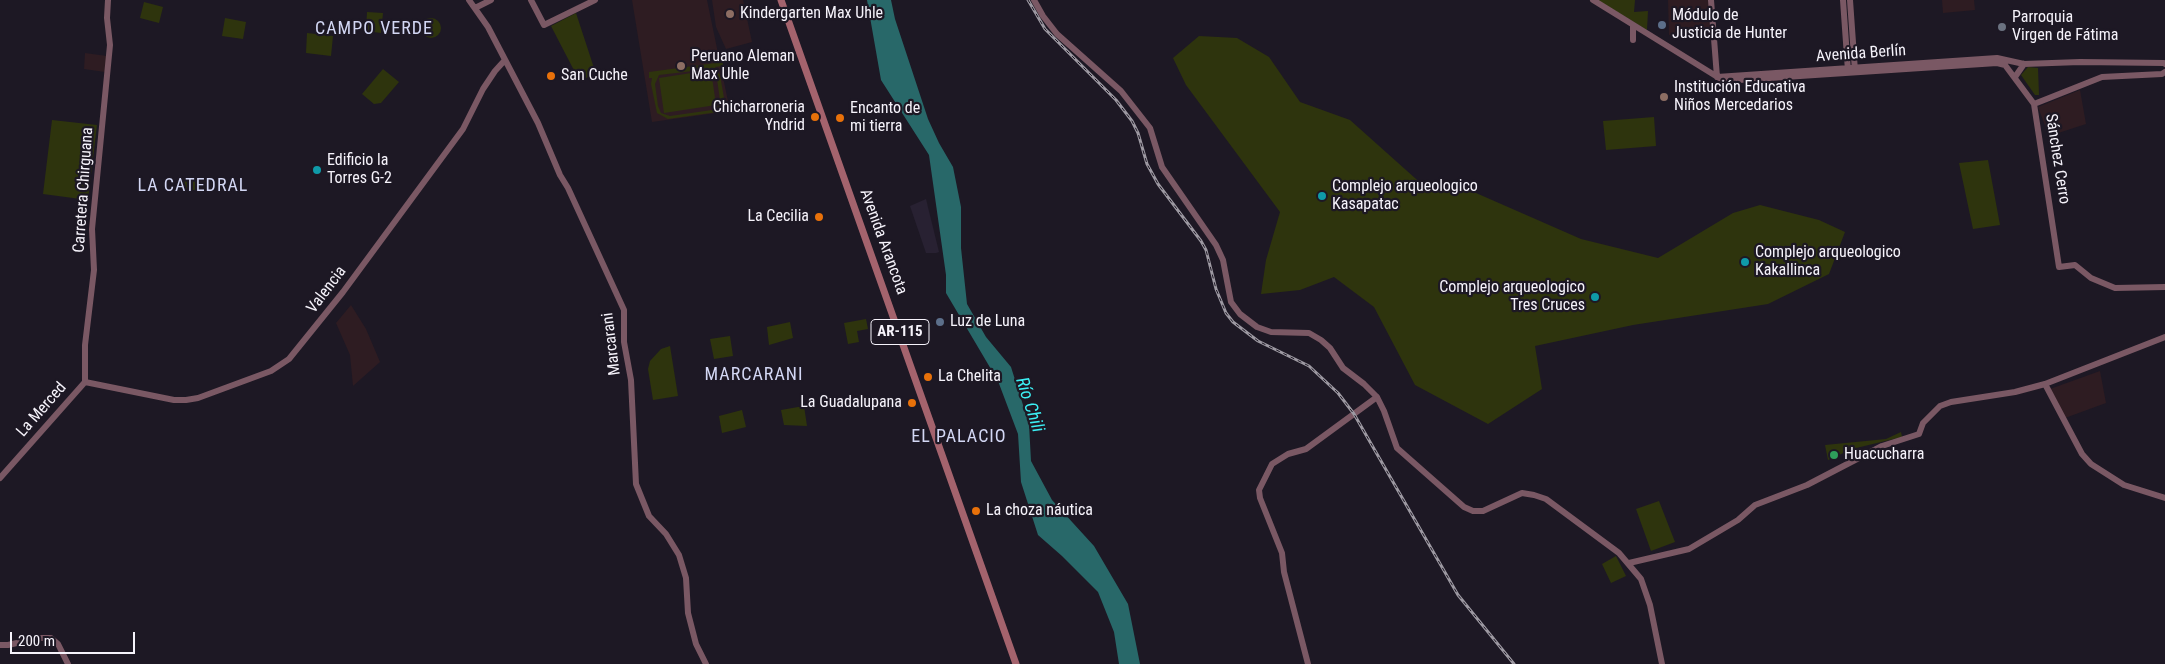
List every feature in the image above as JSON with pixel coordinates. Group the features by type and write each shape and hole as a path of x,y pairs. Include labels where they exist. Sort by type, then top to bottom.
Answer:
{"main road":[{"name":"Avenida Arancota","path":"781,0 1016,664"}],"street":[{"name":"Carretera Chirguana","path":"85,382 85,345 94,270 92,228 110,45 108,0"},
{"name":"Marcarani","path":"469,0 488,27 538,123 560,175 568,188 624,310 624,342 630,380 636,484 649,516 666,534 679,556 686,578 688,613 696,644 706,664"},
{"path":"475,8 491,0"},
{"path":"530,0 544,26 595,0"},
{"path":"1034,0 1043,16 1058,34 1121,91 1150,128 1162,167 1216,245 1223,260 1231,302 1240,314 1257,327 1271,332 1310,333 1321,340 1330,348 1343,368 1377,397 1397,448 1464,507 1473,511 1482,511 1522,493 1546,499 1612,547 1629,562 1641,579"},
{"name":"Avenida Berlín","path":"1593,0 1724,81 1997,58 2006,62 2024,64 2080,62 2165,64"},
{"path":"1711,0 1717,77"},
{"path":"1843,0 1852,71"},
{"path":"1850,0 1852,71"},
{"path":"1633,25 1633,40"},
{"name":"Valencia","path":"85,382 174,400 186,400 198,398 271,371 289,359 343,292 463,129 483,89 505,60"},
{"name":"Sánchez Cerro","path":"2006,62 2034,104 2059,267 2075,265 2091,278 2116,288 2165,287"},
{"path":"2015,77 2024,64"},
{"name":"Avenida Berlín","path":"1717,77 1852,71"},
{"path":"2034,104 2102,77 2124,74 2162,74 2165,72"},
{"path":"1629,562 1689,549 1738,520 1755,505 1807,485 1882,446 1919,434 1923,423 1940,406 1951,402 2015,392 2045,384 2165,338"},
{"name":"La Merced","path":"0,478 85,382"},
{"path":"2045,384 2082,454 2090,464 2124,485 2165,498"},
{"path":"1308,664 1284,572 1282,553 1260,498 1259,490 1272,464 1288,454 1306,449 1377,397"},
{"path":"1644,560 1639,570 1650,605 1662,664"},
{"path":"0,645 39,638 50,638 58,644 68,664"}],"shaded area":[{"name":"Peruano Aleman Max Uhle","path":"632,0 707,0 730,111 652,122"},
{"name":"Kindergarten Max Uhle","path":"712,0 743,0 752,42 726,49 716,27"},
{"path":"867,0 891,0 895,19 928,119 953,167 961,207 961,248 967,304 986,337 1011,367 1029,424 1031,461 1052,500 1094,546 1128,604 1140,664 1119,664 1114,632 1098,592 1038,535 1021,482 1018,434 998,381 946,293 946,275 929,155 881,80"},
{"path":"1597,0 1635,0 1634,12 1648,11 1647,30"},
{"path":"1668,0 1709,0 1712,33 1669,35"},
{"path":"1942,0 1974,0 1975,10 1943,13"},
{"path":"144,2 163,7 159,23 140,18"},
{"path":"367,12 383,13 381,33 366,31"},
{"path":"576,13 594,68 589,77 579,80 551,26"},
{"path":"225,18 246,22 243,39 222,36"},
{"path":"427,18 435,18 441,24 441,32 435,38 427,38 421,32 421,24"},
{"path":"307,33 333,36 331,56 306,53"},
{"path":"1199,36 1237,38 1269,57 1300,102 1350,120 1425,187 1476,193 1581,239 1658,258 1733,213 1760,205 1819,220 1845,232 1829,274 1768,304 1633,325 1535,346 1542,389 1488,424 1415,385 1374,307 1334,277 1300,290 1261,294 1266,260 1280,212 1186,85 1173,58"},
{"path":"85,53 107,56 105,72 84,69"},
{"path":"723,62 723,66 715,67 720,75 724,98 723,105 718,112 668,119 657,113 651,84 652,78 649,78 649,72","holes":["710,69 717,79 720,100 718,106 712,110 670,116 661,113 658,106 655,84 659,75"]},
{"path":"2028,67 2038,68 2039,95 2035,95 2021,75"},
{"path":"383,69 399,82 381,103 374,104 362,94"},
{"path":"711,70 716,105 664,113 659,78"},
{"path":"2080,90 2086,124 2049,136 2038,107"},
{"path":"1654,117 1656,146 1606,150 1603,121"},
{"path":"52,120 97,125 88,200 43,194"},
{"path":"1988,160 2000,225 1973,229 1959,163"},
{"path":"182,179 223,181 223,184 184,192"},
{"path":"926,199 939,252 936,253 926,253 910,206"},
{"path":"351,305 366,329 380,362 353,386 350,355 336,323"},
{"path":"866,319 868,329 857,331 859,342 848,344 844,323"},
{"path":"790,322 793,338 769,345 767,327"},
{"path":"730,336 733,356 714,359 710,339"},
{"path":"670,346 678,396 653,400 648,369 650,361 661,349"},
{"path":"2100,371 2106,403 2065,418 2050,389"},
{"path":"804,406 807,426 784,425 781,410"},
{"path":"742,410 746,427 722,433 719,416"},
{"name":"Huacucharra","path":"1901,432 1902,437 1852,449 1828,460 1825,445 1886,439"},
{"path":"1659,501 1675,542 1651,551 1636,509"},
{"path":"1616,556 1626,576 1611,583 1602,564"}],"railway":[{"path":"1028,0 1045,29 1116,100 1132,121 1138,133 1147,164 1158,184 1206,250 1216,289 1226,313 1233,322 1258,341 1309,366 1338,393 1354,414 1458,595 1514,664"}],"place":[{"name":"Kindergarten Max Uhle","path":"730,14"},
{"name":"Módulo de Justicia de Hunter","path":"1662,25"},
{"name":"Parroquia Virgen de Fátima","path":"2002,27"},
{"name":"Peruano Aleman Max Uhle","path":"681,66"},
{"name":"San Cuche","path":"551,76"},
{"name":"Institución Educativa Niños Mercedarios","path":"1664,97"},
{"name":"Chicharroneria Yndrid","path":"815,117"},
{"name":"Encanto de mi tierra","path":"840,118"},
{"name":"Edificio la Torres G-2","path":"317,170"},
{"name":"Complejo arqueologico Kasapatac","path":"1322,196"},
{"name":"La Cecilia","path":"819,217"},
{"name":"Complejo arqueologico Kakallinca","path":"1745,262"},
{"name":"Complejo arqueologico Tres Cruces","path":"1595,297"},
{"name":"Luz de Luna","path":"940,322"},
{"name":"La Chelita","path":"928,377"},
{"name":"La Guadalupana","path":"912,403"},
{"name":"Huacucharra","path":"1834,455"},
{"name":"La choza náutica","path":"976,511"}],"district":[{"name":"CAMPO VERDE","path":"374,29"},
{"name":"LA CATEDRAL","path":"193,186"},
{"name":"MARCARANI","path":"754,375"},
{"name":"EL PALACIO","path":"959,437"}],"water label":[{"name":"Río Chili","path":"1029,405"}]}
